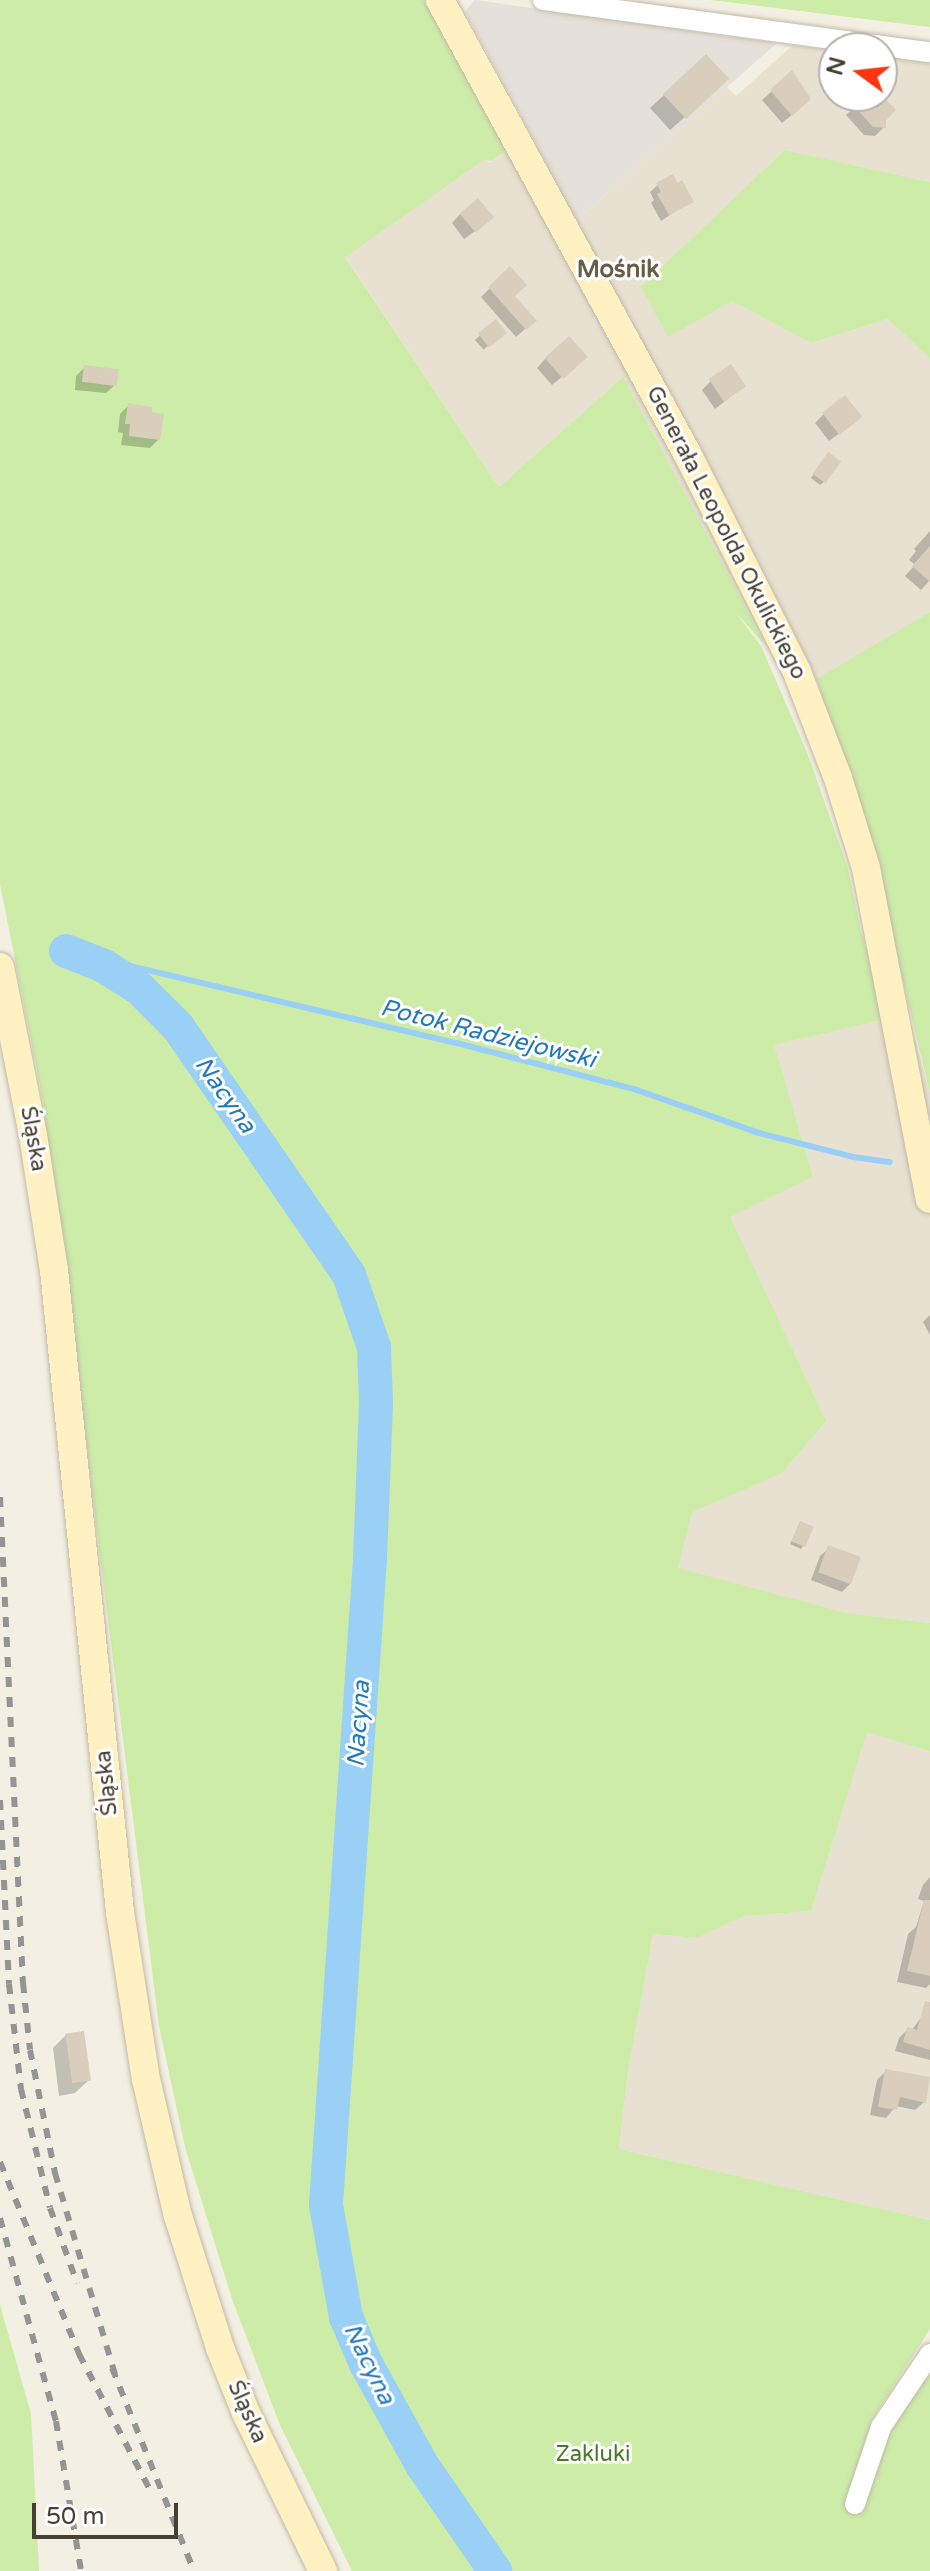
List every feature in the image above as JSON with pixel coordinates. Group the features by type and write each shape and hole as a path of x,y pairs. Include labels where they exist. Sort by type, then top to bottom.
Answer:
{"street":[{"name":"Generała Leopolda Okulickiego","path":"440,0 682,444 769,609 806,692 866,868 930,1199"},
{"path":"543,0 930,52"},
{"name":"Śląska","path":"0,967 33,1135 54,1270 120,1912 144,2068 178,2216 217,2340 246,2413 323,2571"},
{"path":"855,2504 881,2427 930,2354"}],"shaded area":[{"path":"475,0 777,43 577,220 465,12"},
{"path":"792,46 818,48 818,112 898,112 898,55 930,58 930,182 785,150 732,301 811,343 888,319 930,359 930,612 793,696 623,377 499,487 345,256 484,160 490,162 516,144 584,214 727,87 736,96"},
{"path":"908,1014 930,1093 930,1623 847,1613 678,1569 691,1512 781,1474 826,1421 729,1217 813,1177 773,1045"},
{"path":"867,1731 930,1751 930,2220 619,2149 628,2071 653,1934 697,1938 745,1916 811,1911"}],"green space":[{"name":"Zakluki","path":"0,0 423,0 516,144 491,161 484,160 345,257 499,487 623,377 767,647 735,612 761,646 808,755 848,869 860,927 886,1019 774,1045 813,1177 730,1217 826,1421 781,1474 692,1512 678,1568 847,1613 930,1623 930,1751 867,1732 811,1911 745,1916 697,1938 653,1934 628,2071 619,2149 930,2220 930,2329 869,2424 930,2375 930,2571 352,2571 280,2425 232,2299 185,2147 159,2026 43,1101 0,884"},
{"path":"711,0 930,0 930,27"},
{"path":"785,150 930,182 930,359 888,319 811,343 732,301 668,337 641,287"},
{"path":"930,612 930,1093 890,927 817,679"},
{"path":"0,2305 31,2414 39,2571 0,2571"}],"building":[{"path":"706,54 729,79 686,119 663,94"},
{"path":"792,70 811,99 792,116 770,90"},
{"path":"859,112 894,112 886,120 886,128 873,127"},
{"path":"673,174 678,183 682,180 694,202 669,215 657,194 661,192 656,183"},
{"path":"478,198 494,217 476,233 460,213"},
{"path":"510,266 527,285 515,296 537,321 526,330 488,287"},
{"path":"496,319 507,333 489,347 478,333"},
{"path":"569,336 588,357 563,379 544,358"},
{"path":"731,364 746,386 724,401 709,379"},
{"path":"84,365 119,369 117,386 82,382"},
{"path":"845,395 862,417 839,435 822,413"},
{"path":"128,403 152,407 152,412 164,414 160,440 129,436 130,424 125,424"},
{"path":"828,452 841,461 826,483 813,474"},
{"path":"930,546 930,582 912,566"},
{"path":"800,1521 814,1527 805,1547 791,1541"},
{"path":"828,1545 861,1557 851,1584 818,1572"},
{"path":"924,1900 930,1900 930,1976 907,1971"},
{"path":"925,2001 930,2002 930,2050 903,2042 907,2027 917,2030"},
{"path":"84,2031 91,2081 72,2083 65,2034"},
{"path":"885,2069 930,2077 926,2103 900,2097 897,2110 878,2107"}],"waterway":[{"name":"Nacyna","path":"66,951 104,966 139,988 178,1027 349,1275 374,1347 376,1403 370,1559 326,2205 346,2317 366,2364 422,2465 495,2571"},
{"name":"Potok Radziejowski","path":"75,953 457,1043 637,1090 759,1133 853,1157 890,1162"}],"railway":[{"path":"0,1497 23,1983 30,2050 55,2173 116,2378"},
{"path":"0,1800 9,1984 21,2089 50,2208 77,2283"},
{"path":"0,2162 79,2354 151,2492"},
{"path":"0,2218 56,2421 81,2571"},
{"path":"112,2368 194,2571"}],"district":[{"name":"Mośnik","path":"618,270"}]}
